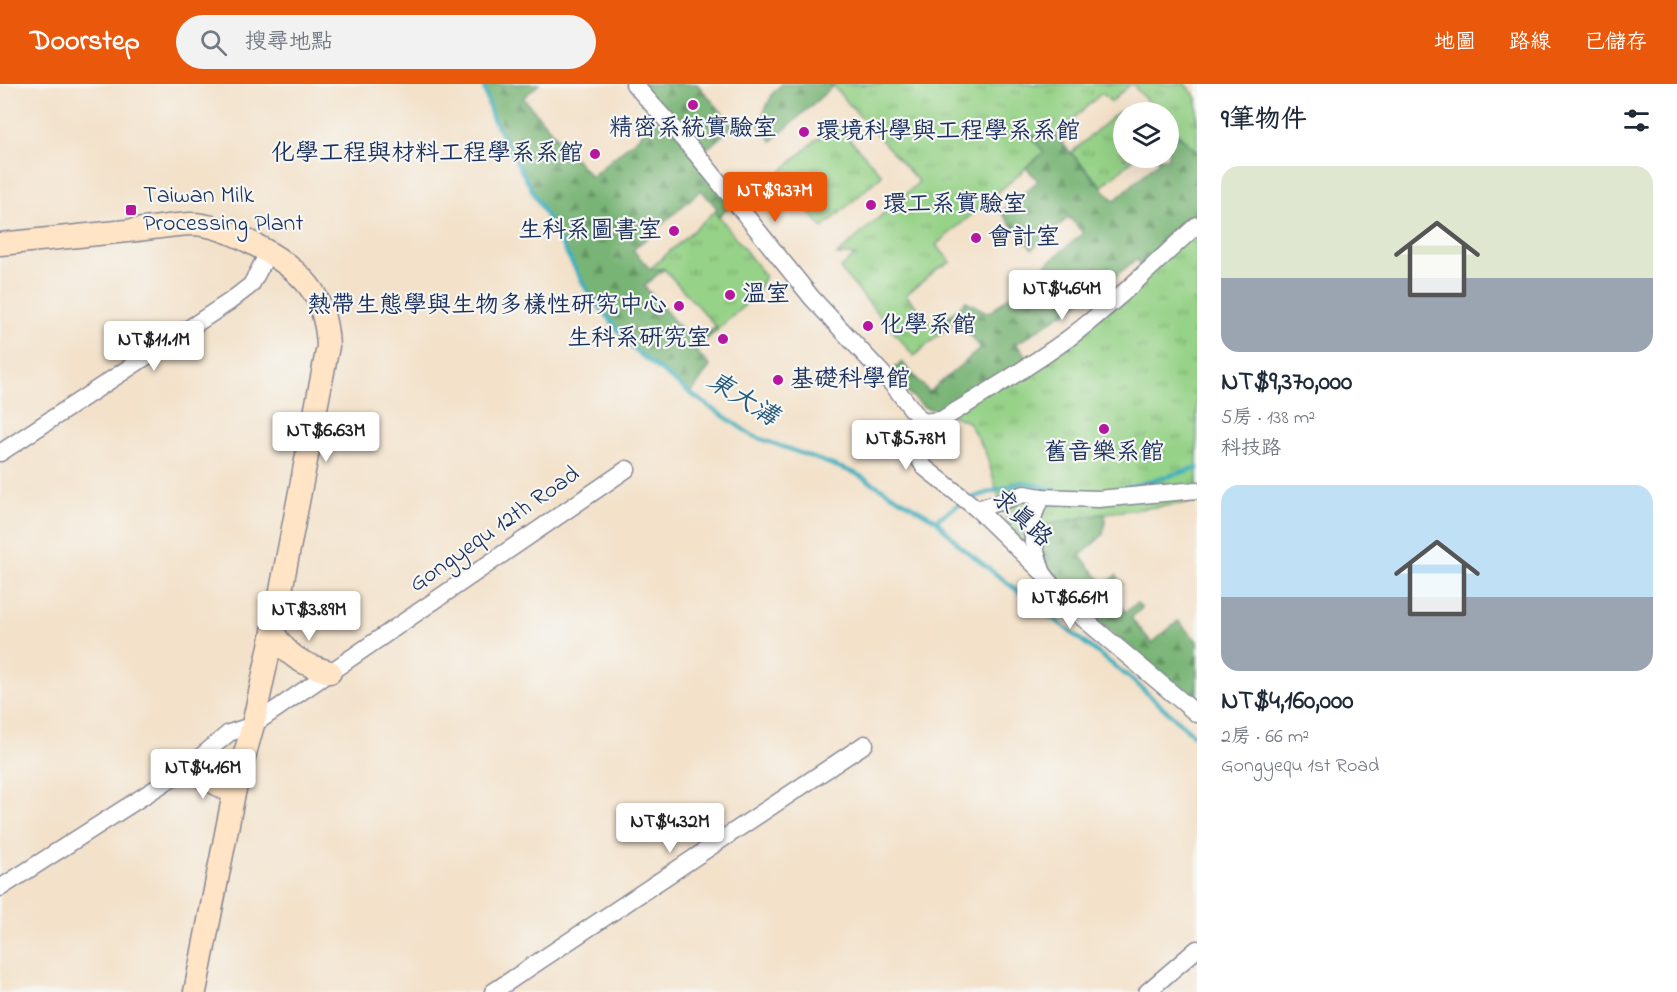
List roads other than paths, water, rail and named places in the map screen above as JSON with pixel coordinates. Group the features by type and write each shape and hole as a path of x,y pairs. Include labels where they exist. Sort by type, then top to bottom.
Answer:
{"street":[{"path":"634,84 698,156 812,298 893,385 922,422 940,420 1069,338 1123,293 1197,225"},
{"path":"0,244 192,224 225,230 268,253 310,287 322,310 327,328 328,346 273,632 253,725 234,793 195,992"},
{"path":"0,453 229,302 251,285 268,253"},
{"name":"求真路","path":"922,422 915,447 924,467 976,509 1043,573 1066,604 1197,714"},
{"name":"Gongyequ 12th Road","path":"0,888 186,769 230,733 253,725 627,469"},
{"path":"976,509 1024,494 1098,499 1197,490"},
{"path":"1042,497 1034,511 1032,531 1043,573"},
{"path":"273,632 280,643 297,659 306,665 330,672"},
{"path":"493,992 865,744"},
{"path":"186,769 234,793"},
{"path":"1147,992 1197,949"}],"waterway":[{"name":"東大溝","path":"483,84 492,117 588,292 632,348 691,394 753,436 855,473 936,520 961,547 1130,678 1197,738"},
{"path":"1122,489 1197,468"},
{"path":"971,498 1023,482 1056,490"},
{"path":"936,520 961,503"}],"place":[{"name":"精密系統實驗室","path":"693,105"},
{"name":"環境科學與工程學系系館","path":"804,132"},
{"name":"化學工程與材料工程學系系館","path":"595,154"},
{"name":"環工系實驗室","path":"871,205"},
{"name":"Taiwan Milk Processing Plant","path":"131,210"},
{"name":"生科系圖書室","path":"674,231"},
{"name":"會計室","path":"976,238"},
{"name":"溫室","path":"730,295"},
{"name":"熱帶生態學與生物多樣性研究中心","path":"679,306"},
{"name":"化學系館","path":"868,326"},
{"name":"生科系研究室","path":"723,339"},
{"name":"基礎科學館","path":"778,380"},
{"name":"舊音樂系館","path":"1104,429"}]}
